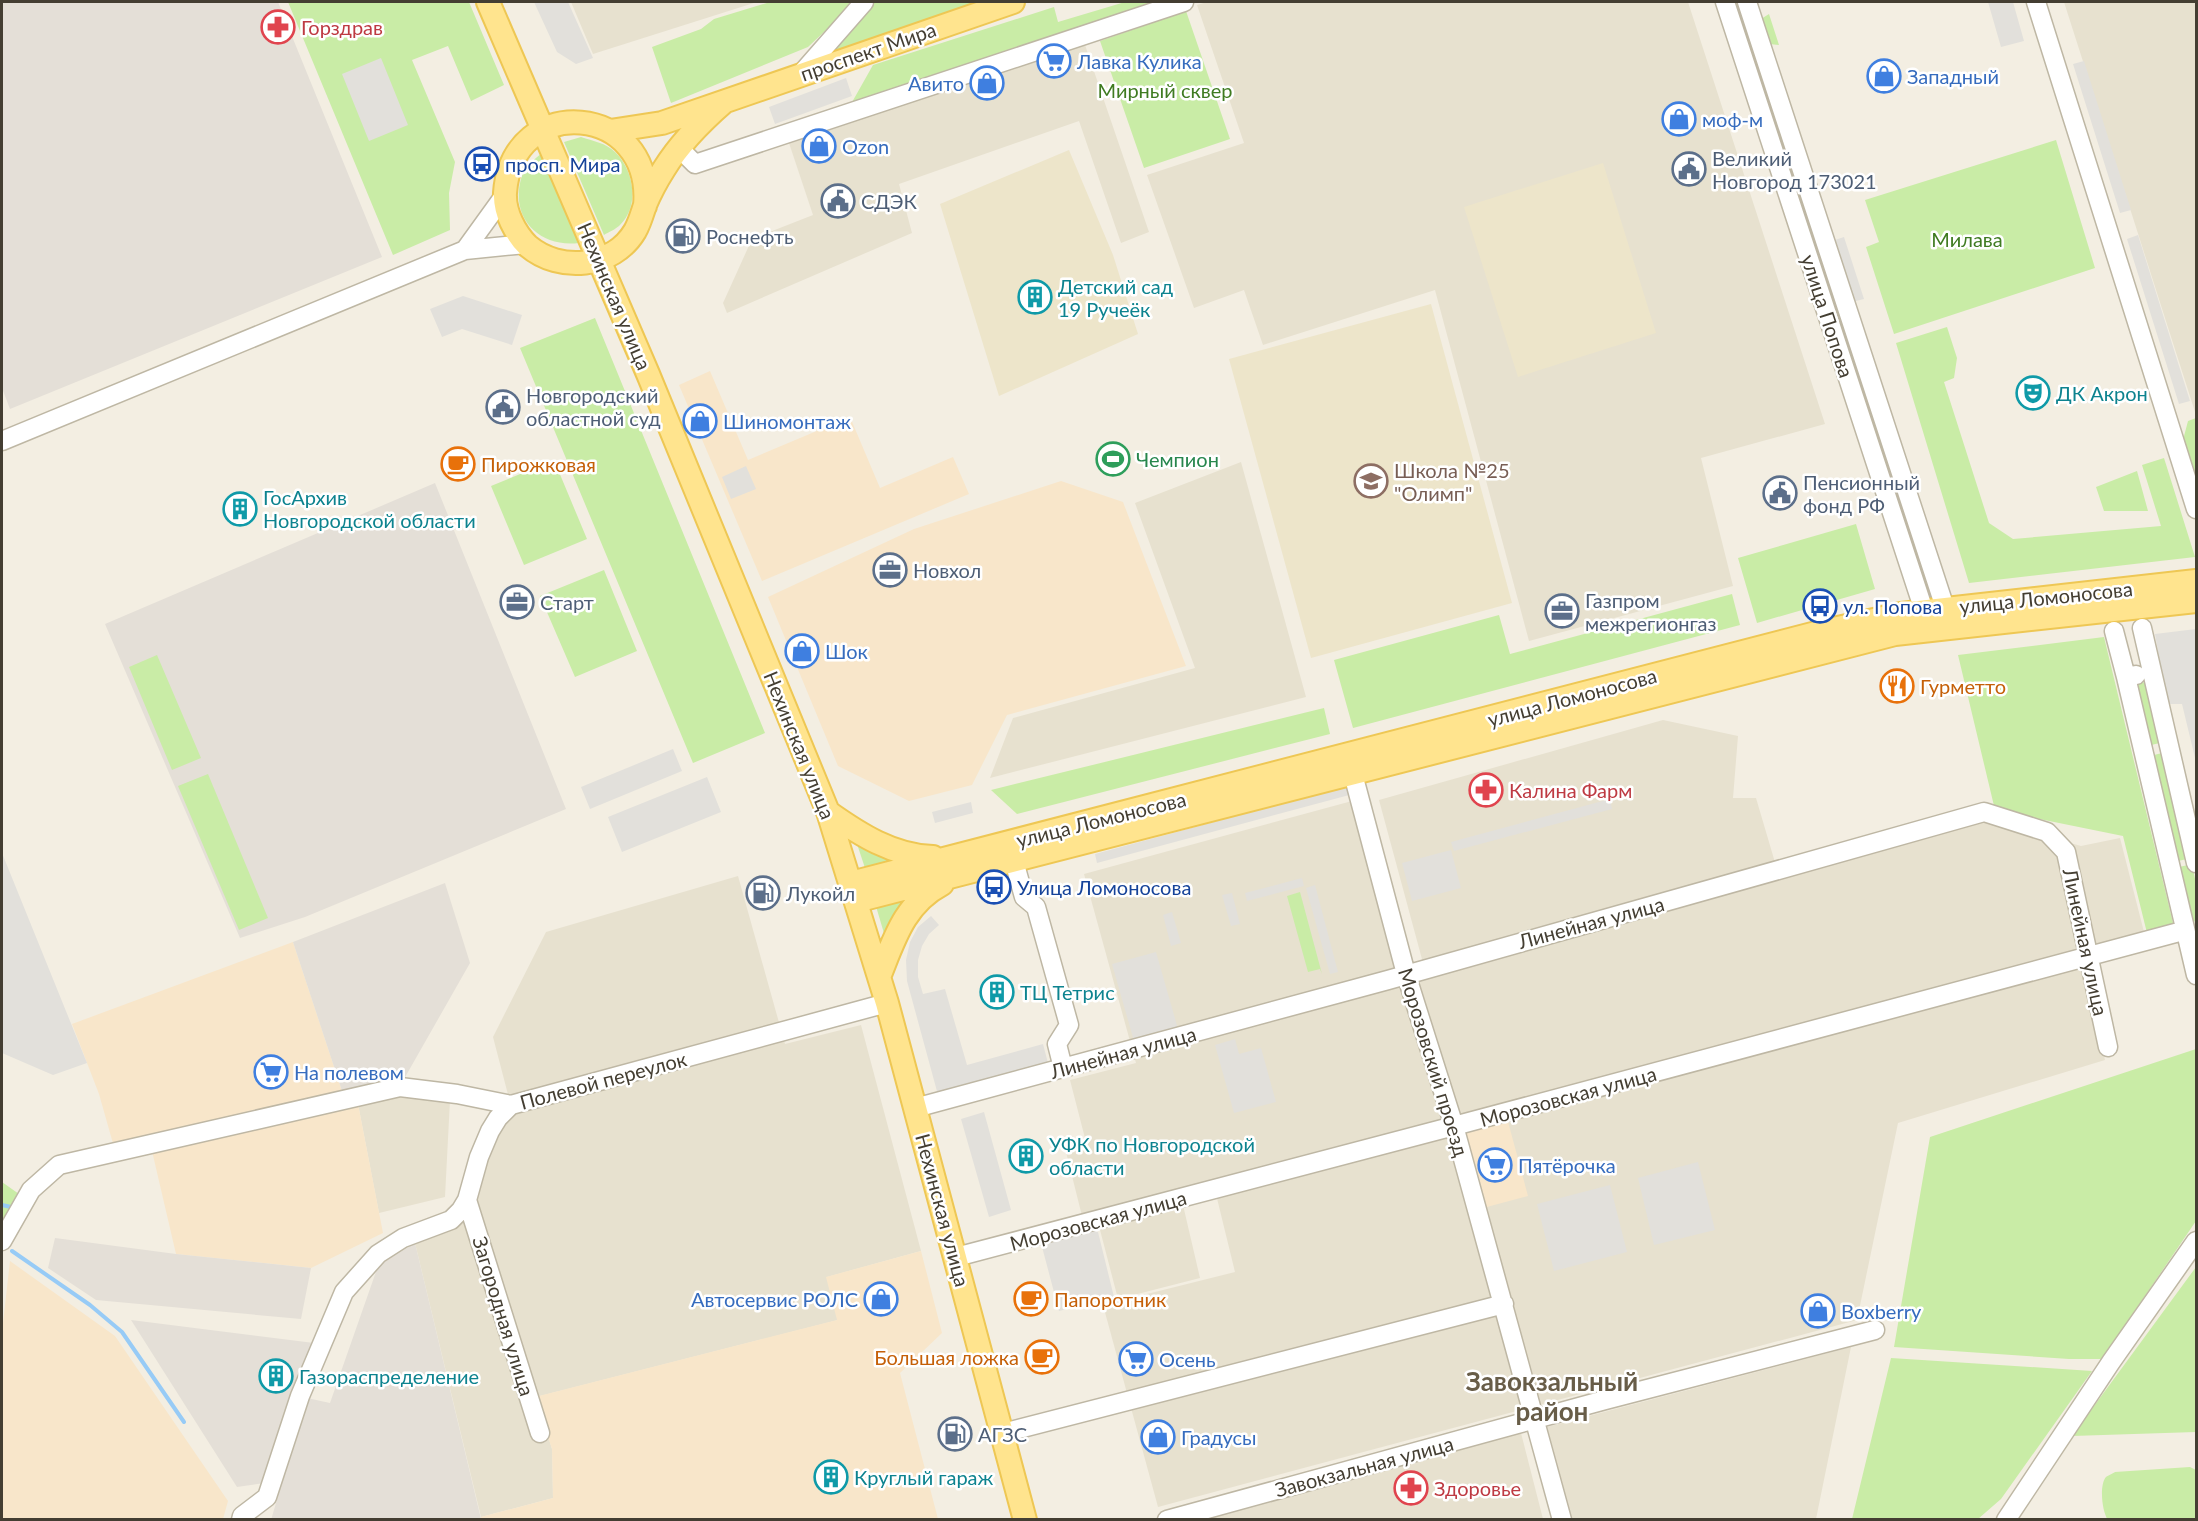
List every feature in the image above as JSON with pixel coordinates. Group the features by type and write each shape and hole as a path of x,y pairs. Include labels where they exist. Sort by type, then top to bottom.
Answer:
{"main road":[{"name":"Нехинская улица","path":"488,2 600,260 828,812 887,1003 1025,1520"},
{"name":"проспект Мира","path":"610,131 662,123 1013,2"},
{"name":"проспект Мира","path":"645,206 645,176 640,162 627,145 610,131 594,124 560,123 544,129 522,146 508,170 504,196 507,213 515,230 526,244 537,252 562,262 574,264 600,260 625,244 634,233 662,171 678,147 724,102"},
{"name":"улица Ломоносова","path":"1938,619 2196,581"},
{"name":"улица Ломоносова","path":"828,812 868,838 901,852 960,865 1014,861 1156,814 1353,774 1699,673 1840,627 1901,614 1938,619 2196,601"},
{"name":"улица Ломоносова","path":"854,892 1699,673"},
{"name":"улица Ломоносова","path":"879,977 896,933 907,914 923,896 960,865"}],"street":[{"path":"801,74 864,2"},
{"path":"678,147 694,164 782,133 1184,2"},
{"name":"улица Попова","path":"1725,2 1938,619"},
{"name":"улица Попова","path":"1747,2 1938,619"},
{"path":"2036,2 2196,509"},
{"path":"465,250 504,196"},
{"path":"2,441 465,250 526,244"},
{"path":"2142,628 2196,863"},
{"path":"2114,631 2196,975"},
{"path":"2126,677 2152,672"},
{"name":"Морозовский проезд","path":"1353,774 1406,975 1454,1126 1562,1520"},
{"name":"Линейная улица","path":"915,1108 1406,975 1984,812 2047,832 2066,852 2108,1047"},
{"path":"1014,861 1024,897 1036,907 1069,1025 1056,1044 1063,1068"},
{"name":"Морозовская улица","path":"956,1257 2179,932"},
{"name":"Полевой переулок","path":"2,1241 32,1190 59,1165 400,1088 457,1094 511,1105 887,1003"},
{"path":"241,1520 242,1515 267,1497 300,1396 345,1292 378,1254 403,1238 451,1220 461,1210 468,1200 490,1131 498,1118 511,1105"},
{"name":"Загородная улица","path":"468,1200 540,1433"},
{"path":"2005,1519 2045,1464 2111,1362 2196,1242"},
{"path":"1003,1433 1504,1304"},
{"name":"Завокзальная улица","path":"1167,1520 1536,1419 1875,1330"}],"shaded area":[{"path":"2,2 278,2 382,257 10,409 2,388"},
{"path":"534,2 568,2 593,58 576,64 557,52"},
{"path":"571,2 757,2 593,54"},
{"path":"1207,2 1688,2 1825,424 1701,458 1733,586 1529,641 1435,290 1263,345 1244,290 1194,308 1147,175 1244,143 1197,5"},
{"path":"1988,2 2013,2 2024,41 2001,47"},
{"path":"2064,2 2196,2 2196,415"},
{"path":"1084,42 1149,232 1121,243 1079,121 899,184 912,233 727,313 723,303 752,239 813,215 788,140"},
{"path":"381,58 408,125 369,141 342,74"},
{"path":"2084,61 2131,210 2120,213 2073,64"},
{"path":"846,78 852,96 775,124 769,107"},
{"path":"1069,150 1113,255 1138,334 999,396 940,204"},
{"path":"1603,163 1656,333 1518,377 1464,207"},
{"path":"2138,235 2190,401 2179,404 2127,239"},
{"path":"1844,237 1864,299 1848,303 1829,242"},
{"path":"463,296 522,315 512,345 462,329 442,337 430,309"},
{"name":"Школа №25 \"Олимп\"","path":"1431,304 1512,603 1311,658 1229,359"},
{"path":"710,371 748,460 850,417 880,488 953,457 969,494 762,581 679,385"},
{"path":"1241,462 1306,697 990,778 1013,718 1195,668 1135,503"},
{"path":"746,466 756,489 731,499 722,477"},
{"path":"1061,481 1123,502 1186,666 1007,715 972,785 909,801 838,766 768,597 914,529"},
{"path":"435,483 566,809 305,917 240,938 105,624"},
{"path":"2196,629 2196,762 2182,704 2167,704 2155,634"},
{"path":"1663,720 1738,736 1733,798 1756,798 1779,876 1985,819 2081,846 2120,838 2144,932 2081,949 2105,1060 1898,1123 1857,1320 1158,1507 1103,1305 1235,1272 1213,1182 1082,1216 1066,1152 1087,1146 1070,1080 1136,1063 1084,874 1352,801 1400,981 1426,974 1379,800"},
{"path":"673,749 682,771 590,809 581,787"},
{"path":"707,777 721,812 622,852 608,817"},
{"path":"1351,785 1353,794 1097,863 1095,854"},
{"path":"1610,799 1612,809 1454,851 1451,842"},
{"path":"971,802 973,813 935,823 932,812"},
{"path":"1451,850 1461,888 1412,901 1402,863"},
{"path":"2,853 87,1063 53,1075 2,1053"},
{"path":"738,876 785,1044 861,1025 921,1251 827,1277 838,1320 536,1397 552,1449 553,1498 481,1517 415,1243 462,1221 482,1164 512,1110 493,1037 546,932"},
{"path":"1302,878 1304,886 1247,901 1245,893"},
{"path":"445,883 470,963 404,1079 343,1094 293,942"},
{"path":"1315,885 1338,972 1330,974 1306,888"},
{"path":"1232,893 1240,924 1231,926 1222,895"},
{"path":"1172,912 1181,943 1171,946 1163,915"},
{"path":"931,916 939,925 929,934 922,946 918,960 918,977 923,994 945,989 967,1065 1043,1044 1048,1063 938,1095 907,981 906,960 910,942 918,927"},
{"path":"293,942 343,1094 114,1147 99,1094 72,1024"},
{"path":"1156,952 1178,1029 1134,1041 1112,964"},
{"path":"1235,1039 1239,1054 1261,1048 1276,1102 1234,1113 1215,1045"},
{"path":"398,1095 450,1100 445,1197 379,1213 358,1104"},
{"path":"358,1104 383,1233 311,1268 176,1254 152,1151"},
{"path":"984,1112 1011,1210 989,1217 961,1119"},
{"path":"1507,1118 1528,1196 1483,1208 1462,1130"},
{"path":"1698,1162 1715,1230 1654,1245 1638,1178"},
{"path":"1610,1185 1627,1252 1554,1271 1537,1204"},
{"path":"1183,1205 1200,1278 1118,1299 1099,1226"},
{"path":"1091,1229 1098,1232 1114,1297 1059,1311 1041,1243"},
{"path":"55,1238 176,1254 311,1268 301,1319 96,1300 48,1268"},
{"path":"415,1243 481,1519 271,1520 307,1398 330,1403 378,1266"},
{"path":"921,1251 942,1333 900,1373 938,1519 481,1520 481,1517 553,1498 552,1449 535,1397 837,1320 826,1277"},
{"path":"10,1261 115,1336 228,1501 223,1519 2,1519 2,1332"},
{"path":"131,1320 314,1343 264,1483 237,1487"},
{"path":"1851,1347 1816,1519 1572,1519 1547,1427"},
{"path":"1521,1433 1543,1519 1208,1520 1207,1518"}],"green space":[{"path":"288,2 469,2 504,85 471,101 448,46 412,60 455,162 449,193 450,230 393,255"},
{"path":"770,2 856,2 808,47 671,103 652,47 701,29 714,19"},
{"path":"872,2 987,2 827,57"},
{"path":"1125,2 1168,2 851,104 873,65 1054,7 1058,22"},
{"name":"Мирный сквер","path":"1186,11 1230,139 1144,168 1100,41"},
{"path":"1769,14 1779,45 1769,44 1761,19"},
{"path":"581,137 608,146 627,168 630,178 632,198 626,217 618,226 604,235 564,142"},
{"name":"Милава","path":"2056,140 2095,268 1894,334 1866,247 1879,242 1865,200"},
{"path":"542,153 579,243 552,241 531,228 524,218 519,193 522,175 532,161"},
{"path":"595,318 765,733 693,763 520,348"},
{"path":"1947,327 1957,358 1954,378 1944,382 1989,523 2013,539 2161,526 2142,465 2164,458 2195,557 1969,583 1896,343"},
{"path":"2196,418 2196,481 2183,440 2188,421"},
{"path":"554,460 587,539 524,565 491,486"},
{"path":"2137,471 2148,511 2104,511 2096,487"},
{"path":"1856,524 1875,589 1757,623 1738,558"},
{"path":"604,570 637,651 575,677 540,596"},
{"path":"1732,594 1740,625 1353,728 1334,660 1499,615 1510,654"},
{"path":"2104,637 2174,927 2147,933 2123,836 1995,810 1958,655"},
{"path":"157,655 201,758 172,770 129,667"},
{"path":"2149,681 2164,742 2147,746 2133,685"},
{"path":"1324,708 1330,734 1017,814 991,790"},
{"path":"2166,752 2191,858 2174,862 2150,756"},
{"path":"208,774 268,918 239,930 178,786"},
{"path":"855,838 899,858 866,871"},
{"path":"2192,864 2196,884 2196,921 2188,923 2175,868"},
{"path":"919,891 886,940 875,903"},
{"path":"1300,892 1322,974 1320,969 1308,972 1287,896"},
{"path":"2196,1049 2196,1221 2102,1359 2069,1359 1894,1347 1930,1137"},
{"path":"2,1182 19,1194 2,1236"},
{"path":"2196,1267 2196,1432 2072,1436"},
{"path":"1891,1358 2092,1371 2001,1499 1978,1519 1852,1519"},
{"path":"2190,1467 2196,1470 2196,1517 2194,1519 2108,1520 2102,1499 2104,1481 2107,1477 2115,1472"}],"waterway":[{"path":"2,1205 11,1207"},
{"path":"12,1251 90,1305 122,1332 184,1422"}],"place":[{"name":"Горздрав","path":"278,27"},
{"name":"Лавка Кулика","path":"1054,61"},
{"name":"Западный","path":"1884,76"},
{"name":"Авито","path":"987,83"},
{"name":"моф-м","path":"1679,119"},
{"name":"Ozon","path":"819,146"},
{"name":"просп. Мира","path":"482,164"},
{"name":"Великий Новгород 173021","path":"1689,169"},
{"name":"СДЭК","path":"838,201"},
{"name":"Роснефть","path":"683,236"},
{"name":"Детский сад 19 Ручеёк","path":"1035,297"},
{"name":"ДК Акрон","path":"2033,393"},
{"name":"Новгородский областной суд","path":"503,407"},
{"name":"Шиномонтаж","path":"700,421"},
{"name":"Чемпион","path":"1113,459"},
{"name":"Пирожковая","path":"458,464"},
{"name":"Школа №25 \"Олимп\"","path":"1371,481"},
{"name":"Пенсионный фонд РФ","path":"1780,493"},
{"name":"ГосАрхив Новгородской области","path":"240,509"},
{"name":"Новхол","path":"890,570"},
{"name":"Старт","path":"517,602"},
{"name":"ул. Попова","path":"1820,606"},
{"name":"Газпром межрегионгаз","path":"1562,611"},
{"name":"Шок","path":"802,651"},
{"name":"Гурметто","path":"1897,686"},
{"name":"Калина Фарм","path":"1486,790"},
{"name":"Улица Ломоносова","path":"994,887"},
{"name":"Лукойл","path":"763,893"},
{"name":"ТЦ Тетрис","path":"997,992"},
{"name":"На полевом","path":"271,1072"},
{"name":"УФК по Новгородской области","path":"1026,1156"},
{"name":"Пятёрочка","path":"1495,1165"},
{"name":"Автосервис РОЛС","path":"881,1299"},
{"name":"Папоротник","path":"1031,1299"},
{"name":"Boxberry","path":"1818,1311"},
{"name":"Большая ложка","path":"1042,1357"},
{"name":"Осень","path":"1136,1359"},
{"name":"Газораспределение","path":"276,1376"},
{"name":"АГЗС","path":"955,1434"},
{"name":"Градусы","path":"1158,1437"},
{"name":"Круглый гараж","path":"831,1477"},
{"name":"Здоровье","path":"1411,1488"}],"district":[{"name":"Завокзальный район","path":"1552,1396"}]}
